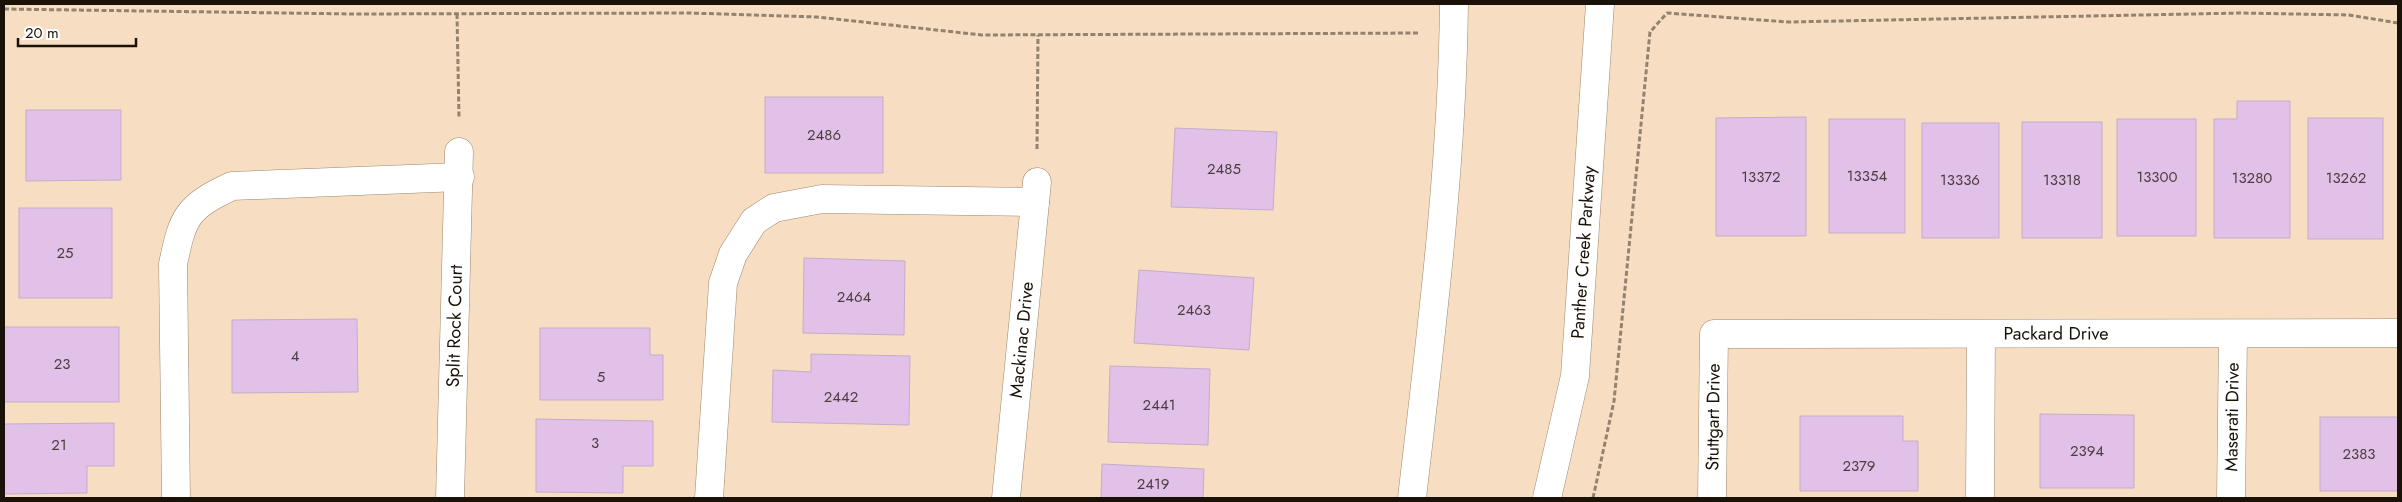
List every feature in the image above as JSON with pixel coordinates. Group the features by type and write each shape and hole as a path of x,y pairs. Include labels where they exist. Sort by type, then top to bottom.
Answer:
{"street":[{"path":"1412,498 1438,278 1449,144 1454,4"},
{"name":"Panther Creek Parkway","path":"1547,498 1575,376 1600,4"},
{"path":"176,498 173,264 178,238 191,210 208,197 232,186 459,164"},
{"name":"Split Rock Court","path":"450,498 459,164"},
{"path":"709,498 723,283 733,254 754,221 774,208 822,200 1036,192"},
{"name":"Mackinac Drive","path":"1006,498 1036,192"},
{"name":"Packard Drive","path":"1714,334 2398,333"},
{"name":"Stuttgart Drive","path":"1712,498 1714,334"},
{"path":"1980,498 1981,334"},
{"name":"Maserati Drive","path":"2231,498 2233,334"}],"path":[{"path":"4,9 457,14 689,13 816,17 982,35 1420,33"},
{"path":"1593,498 1614,401 1650,32 1667,13 1788,22 2251,13 2349,15 2398,23"},
{"path":"457,14 459,164"},
{"path":"1036,192 1038,35"}],"building":[{"path":"765,97 883,97 883,173 765,173"},
{"path":"2237,101 2290,101 2290,238 2214,238 2214,119 2237,119"},
{"path":"26,110 121,110 121,180 26,181"},
{"path":"1806,117 1806,236 1716,236 1716,118"},
{"path":"2308,118 2383,118 2383,239 2308,239"},
{"path":"1829,119 1905,119 1905,233 1829,233"},
{"path":"2117,119 2196,119 2196,236 2117,236"},
{"path":"2022,122 2102,122 2102,238 2022,238"},
{"path":"1922,123 1999,123 1999,238 1922,238"},
{"path":"1175,128 1277,132 1273,210 1171,207"},
{"path":"19,208 112,208 112,298 19,298"},
{"path":"804,258 905,261 904,335 803,333"},
{"path":"1139,270 1254,278 1249,350 1134,343"},
{"path":"357,319 358,392 232,393 232,320"},
{"path":"4,327 119,327 119,402 4,402"},
{"path":"540,328 650,328 650,355 663,355 663,400 540,400"},
{"path":"811,354 910,356 909,425 772,422 773,370 811,372"},
{"path":"1110,366 1210,369 1208,445 1108,442"},
{"path":"2040,414 2134,415 2134,488 2040,488"},
{"path":"1800,416 1903,416 1903,441 1918,441 1918,491 1800,491"},
{"path":"2320,417 2398,417 2398,491 2320,491"},
{"path":"536,419 653,421 653,466 623,466 623,493 536,492"},
{"path":"114,423 114,466 87,466 87,493 4,494 4,424"},
{"path":"1102,464 1204,469 1203,498 1101,498"}]}
